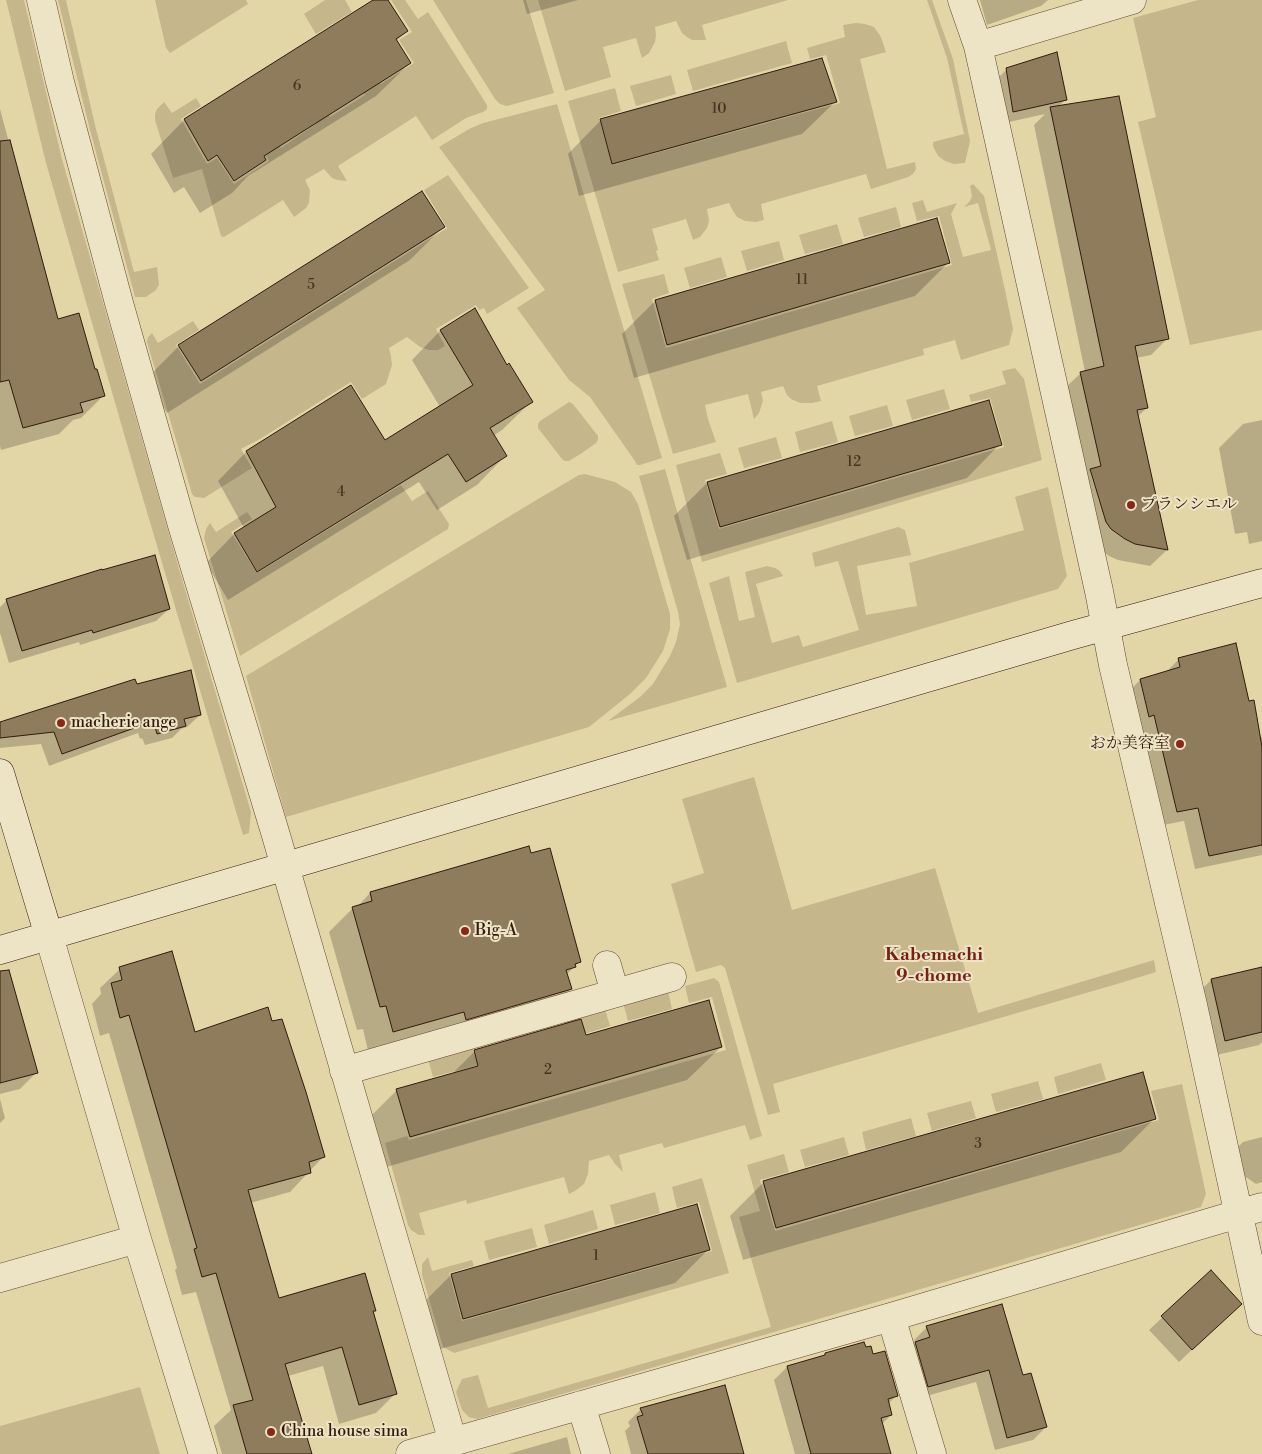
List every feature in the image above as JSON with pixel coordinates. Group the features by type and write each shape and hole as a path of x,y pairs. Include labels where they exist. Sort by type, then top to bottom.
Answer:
{"street":[{"path":"41,0 60,82 119,303 182,525 453,1442"},
{"path":"962,0 978,46 1099,591 1115,674 1193,1005 1250,1210 1262,1322"},
{"path":"978,46 1132,0"},
{"path":"0,950 1106,626 1262,583"},
{"path":"0,773 137,1239 203,1454"},
{"path":"607,965 615,993"},
{"path":"344,1071 672,977"},
{"path":"410,1454 891,1317 1250,1210"},
{"path":"0,1278 137,1239"},
{"path":"891,1317 932,1454"},
{"path":"581,1405 596,1454"}],"shaded area":[{"path":"6,0 24,0 62,159 179,569 251,812 249,833 243,835 46,163"},
{"path":"58,0 66,0 96,129 134,272 157,267 159,285 156,290 146,297 135,297 90,130"},
{"path":"155,0 246,0 248,4 170,53 166,48"},
{"path":"325,0 345,0 352,12 316,34 304,14"},
{"path":"391,0 405,0 418,19 428,12 487,105 487,109 466,118 432,140 416,116 338,166 347,181 332,178 324,169 305,180 310,190 309,203 306,208 294,217 283,200 224,237 221,236 202,169 173,178 155,120 157,109 164,102 172,113 196,98 201,106 181,119 207,164 217,158 234,184 269,161 254,135 268,127 281,148 316,124 302,105 317,96 330,117 365,95 352,73 368,63 381,84 414,63 399,40 412,32"},
{"path":"433,0 526,0 554,93 507,106 500,104"},
{"path":"538,0 788,0 702,25 706,40 692,40 687,37 682,33 676,21 655,27 655,42 649,53 642,58 636,38 603,47 611,77 565,91"},
{"path":"927,0 932,0 953,59 970,141 965,163 954,164 945,161 938,156 933,146 933,142 964,134 947,58"},
{"path":"1198,0 1262,0 1262,330 1190,345 1138,122 1156,117 1133,18"},
{"path":"856,23 874,27 881,37 886,52 860,59 887,169 915,162 916,169 913,174 871,189 866,174 761,204 764,220 756,222 745,221 737,217 729,203 707,209 709,221 707,228 700,237 693,240 686,219 652,229 659,260 618,272 568,101 615,88 621,111 599,118 612,165 840,103 826,55 810,59 807,48 845,37 843,25"},
{"path":"786,41 792,63 693,91 687,70"},
{"path":"671,75 676,94 636,106 630,86"},
{"path":"557,104 662,458 640,465 637,465 590,397 569,380 517,308 545,290 439,147 483,123"},
{"path":"448,175 529,288 487,314 484,308 479,310 476,305 436,329 445,346 438,350 420,347 407,337 389,348 392,365 386,384 362,399 351,382 241,449 252,468 204,498 195,497 192,494 147,342 148,337 152,333 158,343 193,321 199,330 176,345 200,384 447,228 424,190"},
{"path":"973,184 984,196 1013,329 1009,345 961,360 955,340 923,349 924,355 817,386 821,401 812,403 800,403 791,399 783,386 761,392 763,401 759,413 754,419 748,394 705,405 716,442 673,454 622,284 664,274 669,293 652,299 666,348 952,265 939,216 917,221 912,203 923,200 927,212 957,203 951,214 963,257 991,250 978,203 964,207 972,196 970,186"},
{"path":"896,207 901,227 864,237 858,218"},
{"path":"837,224 843,244 805,254 799,235"},
{"path":"779,241 784,260 747,271 741,251"},
{"path":"721,257 727,277 690,288 684,268"},
{"path":"1015,368 1024,379 1042,460 702,562 676,465 720,453 727,474 705,480 719,529 1004,447 990,398 971,402 969,395 1006,384 1002,371"},
{"path":"944,389 950,409 912,420 906,400"},
{"path":"569,402 573,404 598,436 598,440 582,453 569,461 565,461 538,428 538,424"},
{"path":"887,405 893,426 855,436 849,416"},
{"path":"832,421 838,442 800,452 795,432"},
{"path":"776,437 782,458 744,468 738,448"},
{"path":"665,469 727,687 608,721 640,697 653,684 676,642 680,624 678,612 639,476"},
{"path":"585,474 615,482 631,492 638,504 670,614 670,629 663,651 646,678 630,694 589,727 286,817 246,676 538,499 579,475"},
{"path":"401,485 412,501 428,491 449,524 448,529 240,656 204,538 210,523 216,532 247,512 252,519 231,532 257,573"},
{"path":"1048,487 1067,576 1058,589 737,683 709,583 729,576 739,621 755,617 745,572 767,566 780,571 783,576 756,584 772,643 799,635 803,647 859,630 838,561 815,567 812,553 898,527 905,530 911,555 857,566 866,615 917,606 909,563 1024,530 1015,497"},
{"path":"754,777 792,910 935,868 978,1013 1154,960 1156,972 773,1084 780,1112 768,1115 725,968 721,965 696,972 671,884 704,873 682,799"},
{"path":"714,978 719,982 762,1136 750,1140 745,1125 664,1148 662,1143 619,1155 623,1172 609,1155 589,1161 588,1174 584,1184 569,1194 564,1177 467,1204 466,1200 419,1213 425,1235 419,1235 411,1230 385,1143 407,1136 409,1140 726,1050 712,997 689,1003 685,986"},
{"path":"668,991 672,1009 628,1021 623,1003"},
{"path":"605,1009 610,1026 568,1039 563,1020"},
{"path":"472,1047 478,1065 433,1077 428,1059"},
{"path":"1101,1063 1106,1080 1058,1094 1054,1077"},
{"path":"1038,1081 1043,1099 996,1112 991,1094"},
{"path":"1182,1084 1206,1194 1201,1207 477,1419 469,1417 462,1410 456,1392 462,1379 478,1375 488,1408 771,1327 739,1217 760,1211 747,1165 784,1154 789,1172 760,1180 775,1231 1159,1120 1151,1091"},
{"path":"971,1101 976,1118 932,1131 927,1113"},
{"path":"911,1118 916,1136 866,1150 862,1132"},
{"path":"844,1137 849,1155 805,1167 800,1150"},
{"path":"702,1178 729,1273 454,1353 443,1347 422,1275 422,1264 428,1257 432,1271 472,1260 474,1266 449,1273 462,1321 712,1251 699,1202 677,1208 672,1187"},
{"path":"655,1192 660,1213 615,1225 610,1205"},
{"path":"593,1210 598,1229 549,1244 544,1225"},
{"path":"532,1228 537,1247 489,1260 484,1241"},
{"path":"140,1387 160,1454 0,1454 0,1426"}],"building":[{"path":"373,0 388,0 408,31 396,39 411,63 264,156 266,160 234,181 217,155 208,161 184,119"},
{"path":"1057,52 1067,100 1013,112 1006,68"},
{"path":"822,58 837,102 612,164 600,119"},
{"path":"1119,96 1169,339 1135,346 1148,408 1137,410 1168,550 1135,544 1111,529 1106,522 1090,469 1101,466 1080,372 1104,366 1050,107"},
{"path":"10,140 58,319 79,313 105,396 80,403 83,412 23,428 9,380 0,382 0,141"},
{"path":"422,191 445,227 201,381 178,345"},
{"path":"937,218 950,263 667,345 655,300"},
{"path":"475,308 507,365 509,363 533,402 490,428 507,456 466,482 448,454 257,572 234,533 276,507 246,451 351,385 385,440 473,385 440,330"},
{"path":"989,400 1002,445 720,527 707,482"},
{"path":"155,555 170,609 93,633 92,630 22,651 6,599 102,569"},
{"path":"1236,643 1249,701 1254,700 1262,747 1262,845 1209,856 1198,808 1177,812 1154,715 1149,717 1140,679 1180,667 1178,658"},
{"path":"191,670 201,715 184,719 186,726 157,734 151,722 62,754 54,732 0,738 0,722 135,679 137,684"},
{"path":"529,846 531,853 550,848 581,962 575,964 576,967 566,970 572,989 466,1020 464,1012 393,1032 386,1006 380,1007 352,907 372,901 370,892"},
{"path":"172,951 195,1032 268,1007 272,1021 282,1019 306,1092 325,1157 309,1162 311,1173 248,1190 279,1298 365,1273 376,1311 373,1311 397,1394 359,1405 342,1347 285,1364 312,1454 247,1454 233,1405 253,1400 216,1273 202,1277 194,1249 197,1248 129,1015 120,1018 111,983 122,980 119,967"},
{"path":"1262,967 1262,1032 1225,1041 1211,979"},
{"path":"9,970 38,1073 0,1083 0,971"},
{"path":"709,1000 722,1047 410,1137 396,1089 478,1066 474,1050 581,1019 586,1035"},
{"path":"1143,1072 1156,1119 776,1228 763,1181"},
{"path":"697,1204 710,1250 463,1319 451,1274"},
{"path":"1211,1270 1242,1304 1192,1350 1161,1316"},
{"path":"1002,1304 1023,1375 1031,1373 1047,1427 1007,1438 989,1370 928,1387 915,1342 930,1337 926,1326"},
{"path":"864,1342 866,1347 871,1346 873,1354 885,1351 898,1396 888,1399 892,1415 881,1418 891,1454 811,1454 787,1366"},
{"path":"725,1385 744,1454 648,1454 637,1417 643,1415 640,1408"}],"place":[{"name":"プランシエル","path":"1131,505"},
{"name":"macherie ange","path":"61,723"},
{"name":"おか美容室","path":"1180,744"},
{"name":"Big-A","path":"465,931"},
{"name":"China house sima","path":"271,1432"}],"district":[{"name":"Kabemachi 9-chome","path":"934,966"}]}
